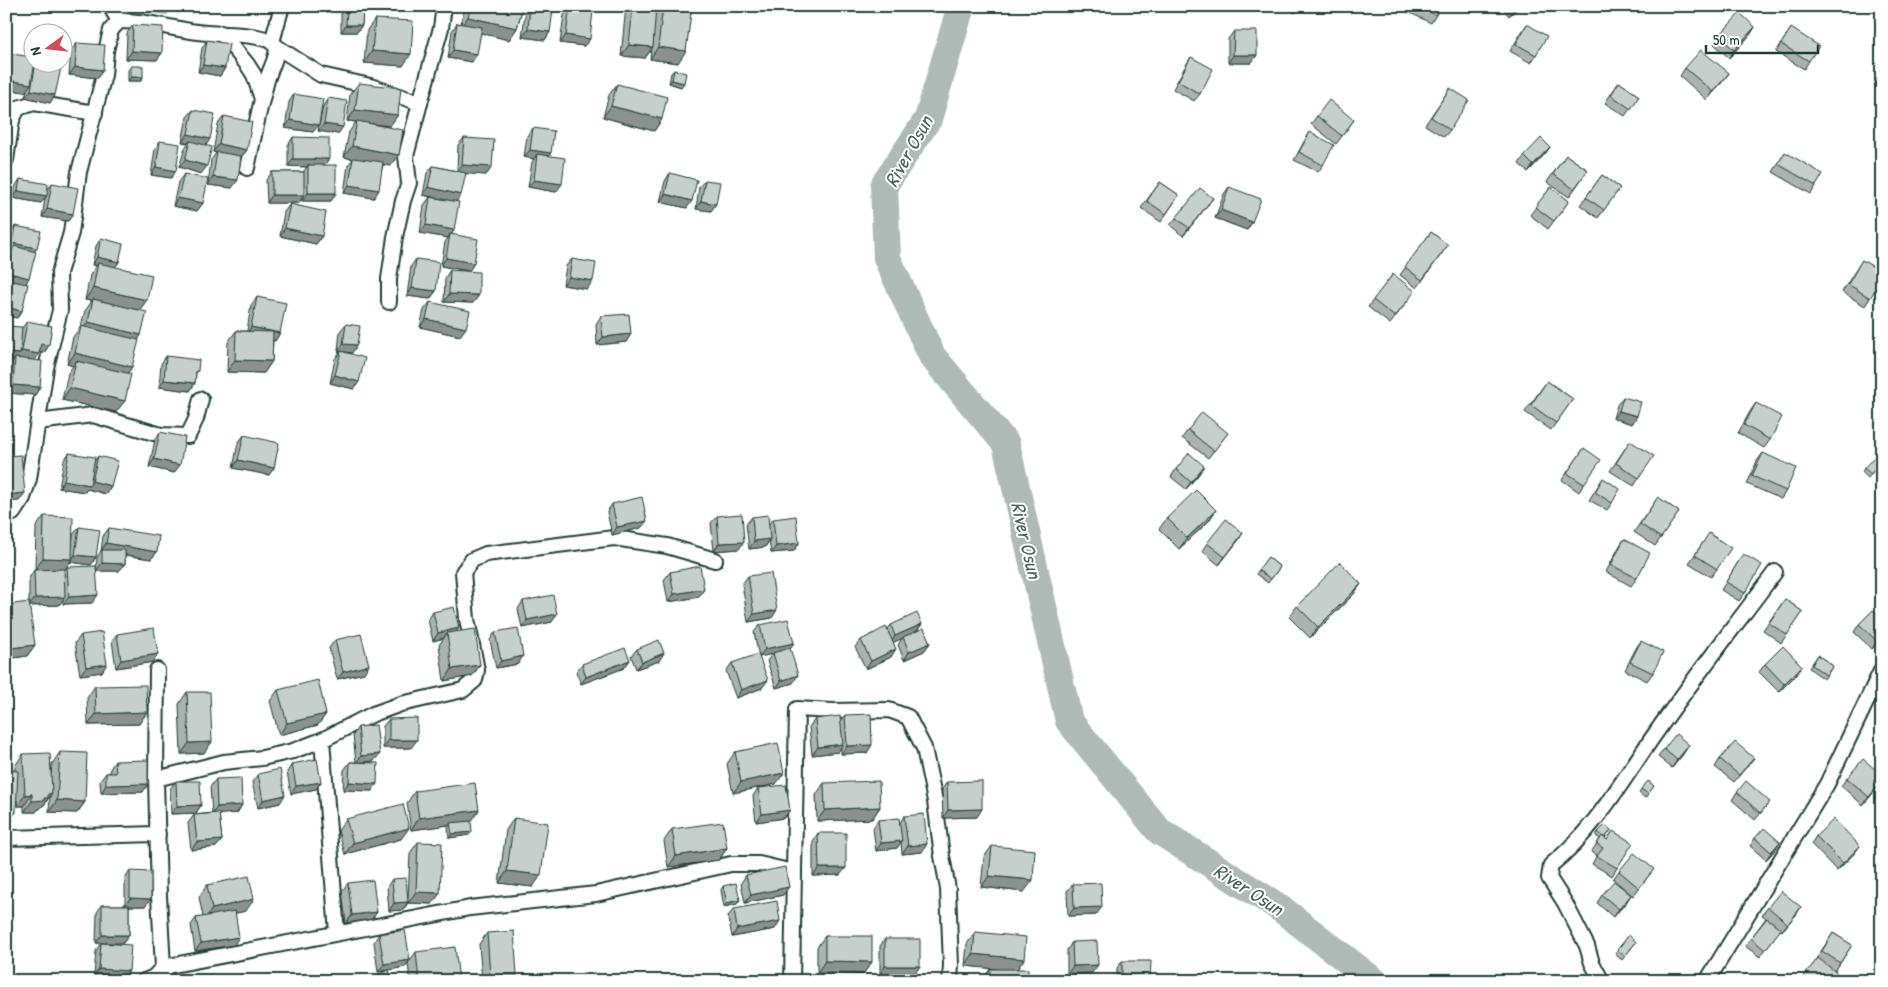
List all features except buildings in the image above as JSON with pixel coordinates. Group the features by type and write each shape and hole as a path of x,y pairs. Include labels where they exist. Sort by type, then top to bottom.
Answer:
{"street":[{"path":"110,6 119,21"},
{"path":"247,168 262,99 277,54 275,45 282,6"},
{"path":"389,302 389,278 394,244 403,201 409,184 406,156 441,28 444,6"},
{"path":"6,516 14,513 23,498 29,479 46,368 60,310 59,273 71,233 79,172 104,75 106,51 111,30 119,21 142,21 200,32 246,35 275,45 321,75 370,86 420,102"},
{"path":"221,34 254,75 262,99"},
{"path":"6,160 12,120 18,108 34,103 95,113"},
{"path":"38,422 93,415 161,435 184,438 188,436 196,420 201,398"},
{"path":"156,779 224,762 262,758 293,751 322,740 373,714 401,704 463,690 476,680 477,670 467,618 463,572 472,560 486,554 614,538 667,546 715,560"},
{"path":"1602,981 1565,903 1549,878 1551,865 1568,851 1587,830 1655,733 1775,572"},
{"path":"1708,981 1826,784 1882,669"},
{"path":"157,670 156,779 159,896 165,974"},
{"path":"792,981 797,709 833,711 889,710 908,717 924,748 935,801 948,889 950,981"},
{"path":"322,740 337,933"},
{"path":"6,838 158,834"},
{"path":"144,981 165,974 337,933 470,908 596,894 732,864 759,864 793,872"}],"waterway":[{"name":"River Osun","path":"961,6 928,119 884,185 887,258 932,356 1006,444 1069,721 1159,831 1280,908 1374,981"}]}
